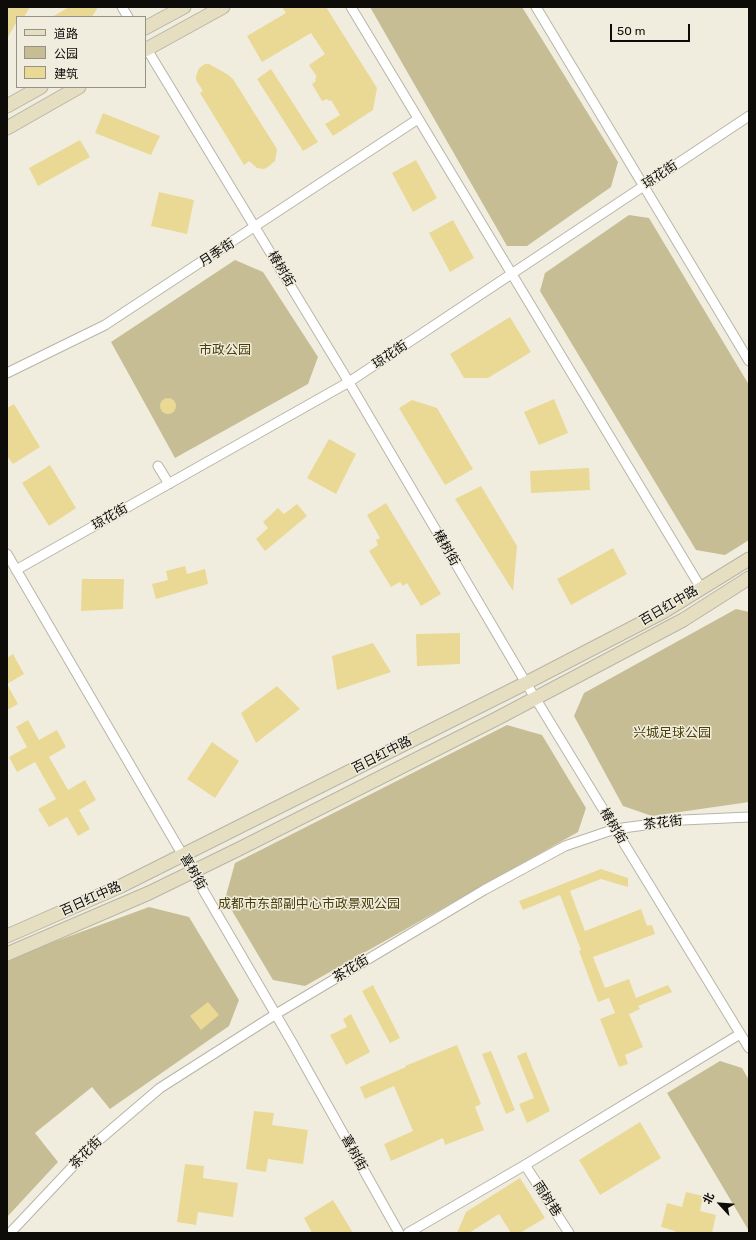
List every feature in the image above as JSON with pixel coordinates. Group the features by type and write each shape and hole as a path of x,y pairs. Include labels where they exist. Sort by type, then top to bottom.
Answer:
{"street":[{"path":"122,7 127,16"},
{"path":"146,27 184,7"},
{"path":"146,47 223,7"},
{"path":"351,7 701,588"},
{"path":"536,7 749,361"},
{"name":"椿树街","path":"146,50 349,382 526,683 749,1048"},
{"path":"7,106 39,88"},
{"path":"7,128 77,88"},
{"name":"琼花街","path":"16,570 349,382 749,116"},
{"name":"月季街","path":"7,373 105,325 255,228 418,119"},
{"path":"158,466 169,484"},
{"name":"喜树街","path":"7,554 276,1014 399,1233"},
{"name":"百日红中路","path":"7,936 121,886 526,683 663,612 749,559"},
{"name":"百日红中路","path":"7,954 149,892 239,849 536,698 683,620 749,578"},
{"name":"茶花街","path":"10,1233 92,1146 160,1088 276,1014 484,890 565,846 615,829 683,820 749,817"},
{"path":"408,1233 525,1165 740,1034"},
{"name":"雨树巷","path":"525,1165 569,1233"}],"green space":[{"path":"370,7 522,7 618,162 611,187 527,246 507,246"},
{"path":"629,215 649,218 749,385 749,540 725,555 696,550 540,291 545,273"},
{"name":"市政公园","path":"235,260 263,272 318,357 308,384 175,458 111,342"},
{"name":"兴城足球公园","path":"736,609 749,612 749,802 652,816 623,806 574,716 584,693"},
{"name":"成都市东部副中心市政景观公园","path":"507,725 542,735 586,808 578,832 305,986 273,980 225,899 235,863"},
{"name":"成都市东部副中心市政景观公园","path":"149,907 189,917 239,1000 229,1026 110,1109 92,1087 35,1133 58,1162 7,1217 7,959"},
{"path":"720,1061 742,1068 749,1080 749,1231 667,1093"}],"building":[{"path":"7,7 30,7 25,16 16,16 16,23 7,39"},
{"path":"69,7 98,7 93,16 54,16"},
{"path":"282,7 326,7 377,88 373,110 333,136 325,124 340,115 331,100 329,101 327,99 322,101 312,84 316,81 315,78 317,77 309,65 325,54 311,33 262,62 247,36 286,13"},
{"path":"205,64 209,64 233,79 277,149 275,161 268,167 264,169 257,168 249,161 244,165 200,93 203,91 196,80 196,76 199,68"},
{"path":"271,69 318,142 303,151 257,79"},
{"path":"103,113 160,136 151,155 95,133"},
{"path":"80,140 90,157 38,186 29,168"},
{"path":"416,160 437,198 413,212 392,173"},
{"path":"159,192 194,200 187,234 151,226"},
{"path":"453,220 474,258 450,272 429,233"},
{"path":"510,317 531,352 488,378 464,378 450,354"},
{"path":"165,398 171,398 176,403 174,412 171,414 165,414 160,409 160,403"},
{"path":"554,399 568,433 539,445 524,412"},
{"path":"412,400 437,408 473,469 445,485 399,408"},
{"path":"14,404 40,447 13,464 7,456 7,408"},
{"path":"329,439 356,454 336,494 307,478"},
{"path":"50,465 76,508 49,526 22,483"},
{"path":"589,468 590,490 531,493 530,471"},
{"path":"481,486 517,546 513,591 455,499"},
{"path":"386,503 441,594 421,606 407,583 403,586 400,582 391,587 369,551 378,545 376,540 380,538 367,515"},
{"path":"297,504 307,516 265,551 256,539 268,528 263,522 278,508 284,514"},
{"path":"613,548 627,574 571,605 557,579"},
{"path":"185,566 187,574 205,569 208,584 156,599 152,584 168,580 166,571"},
{"path":"82,579 124,579 123,609 81,611"},
{"path":"460,633 460,664 417,666 416,634"},
{"path":"373,643 391,672 337,690 332,656"},
{"path":"13,654 24,674 7,684 7,658"},
{"path":"7,684 18,704 7,710"},
{"path":"277,686 300,709 256,743 241,713"},
{"path":"28,720 39,740 57,730 66,747 49,757 68,790 85,780 96,800 79,810 90,829 78,836 67,817 49,827 38,809 56,799 35,762 17,772 9,757 27,747 16,727"},
{"path":"212,742 239,761 215,798 187,779"},
{"path":"601,869 628,878 628,887 601,879 570,891 585,931 641,909 647,926 652,925 655,934 593,957 605,988 629,979 636,998 668,985 672,992 638,1006 640,1009 629,1014 643,1047 625,1055 628,1064 619,1067 600,1019 615,1013 609,998 598,1002 579,951 581,950 560,895 523,910 519,901"},
{"path":"373,985 400,1038 390,1043 362,991"},
{"path":"208,1002 219,1015 201,1030 190,1016"},
{"path":"351,1014 370,1052 346,1065 330,1035 347,1027 343,1019"},
{"path":"457,1045 481,1104 475,1107 484,1130 445,1145 443,1138 391,1161 384,1144 413,1131 394,1086 365,1099 360,1087 406,1067 405,1066"},
{"path":"491,1051 515,1110 506,1114 482,1054"},
{"path":"526,1052 550,1111 527,1123 519,1104 534,1098 517,1056"},
{"path":"254,1111 274,1113 272,1125 308,1130 303,1164 268,1159 266,1172 246,1169"},
{"path":"640,1122 661,1158 600,1195 579,1160"},
{"path":"185,1164 204,1166 203,1178 238,1183 233,1217 198,1212 196,1225 177,1222"},
{"path":"520,1178 545,1218 520,1233 511,1233 499,1214 469,1233 457,1233 466,1212"},
{"path":"686,1192 703,1196 700,1211 716,1215 712,1233 675,1233 675,1231 661,1227 667,1203 682,1207"},
{"path":"333,1200 353,1233 312,1233 304,1218"}]}
